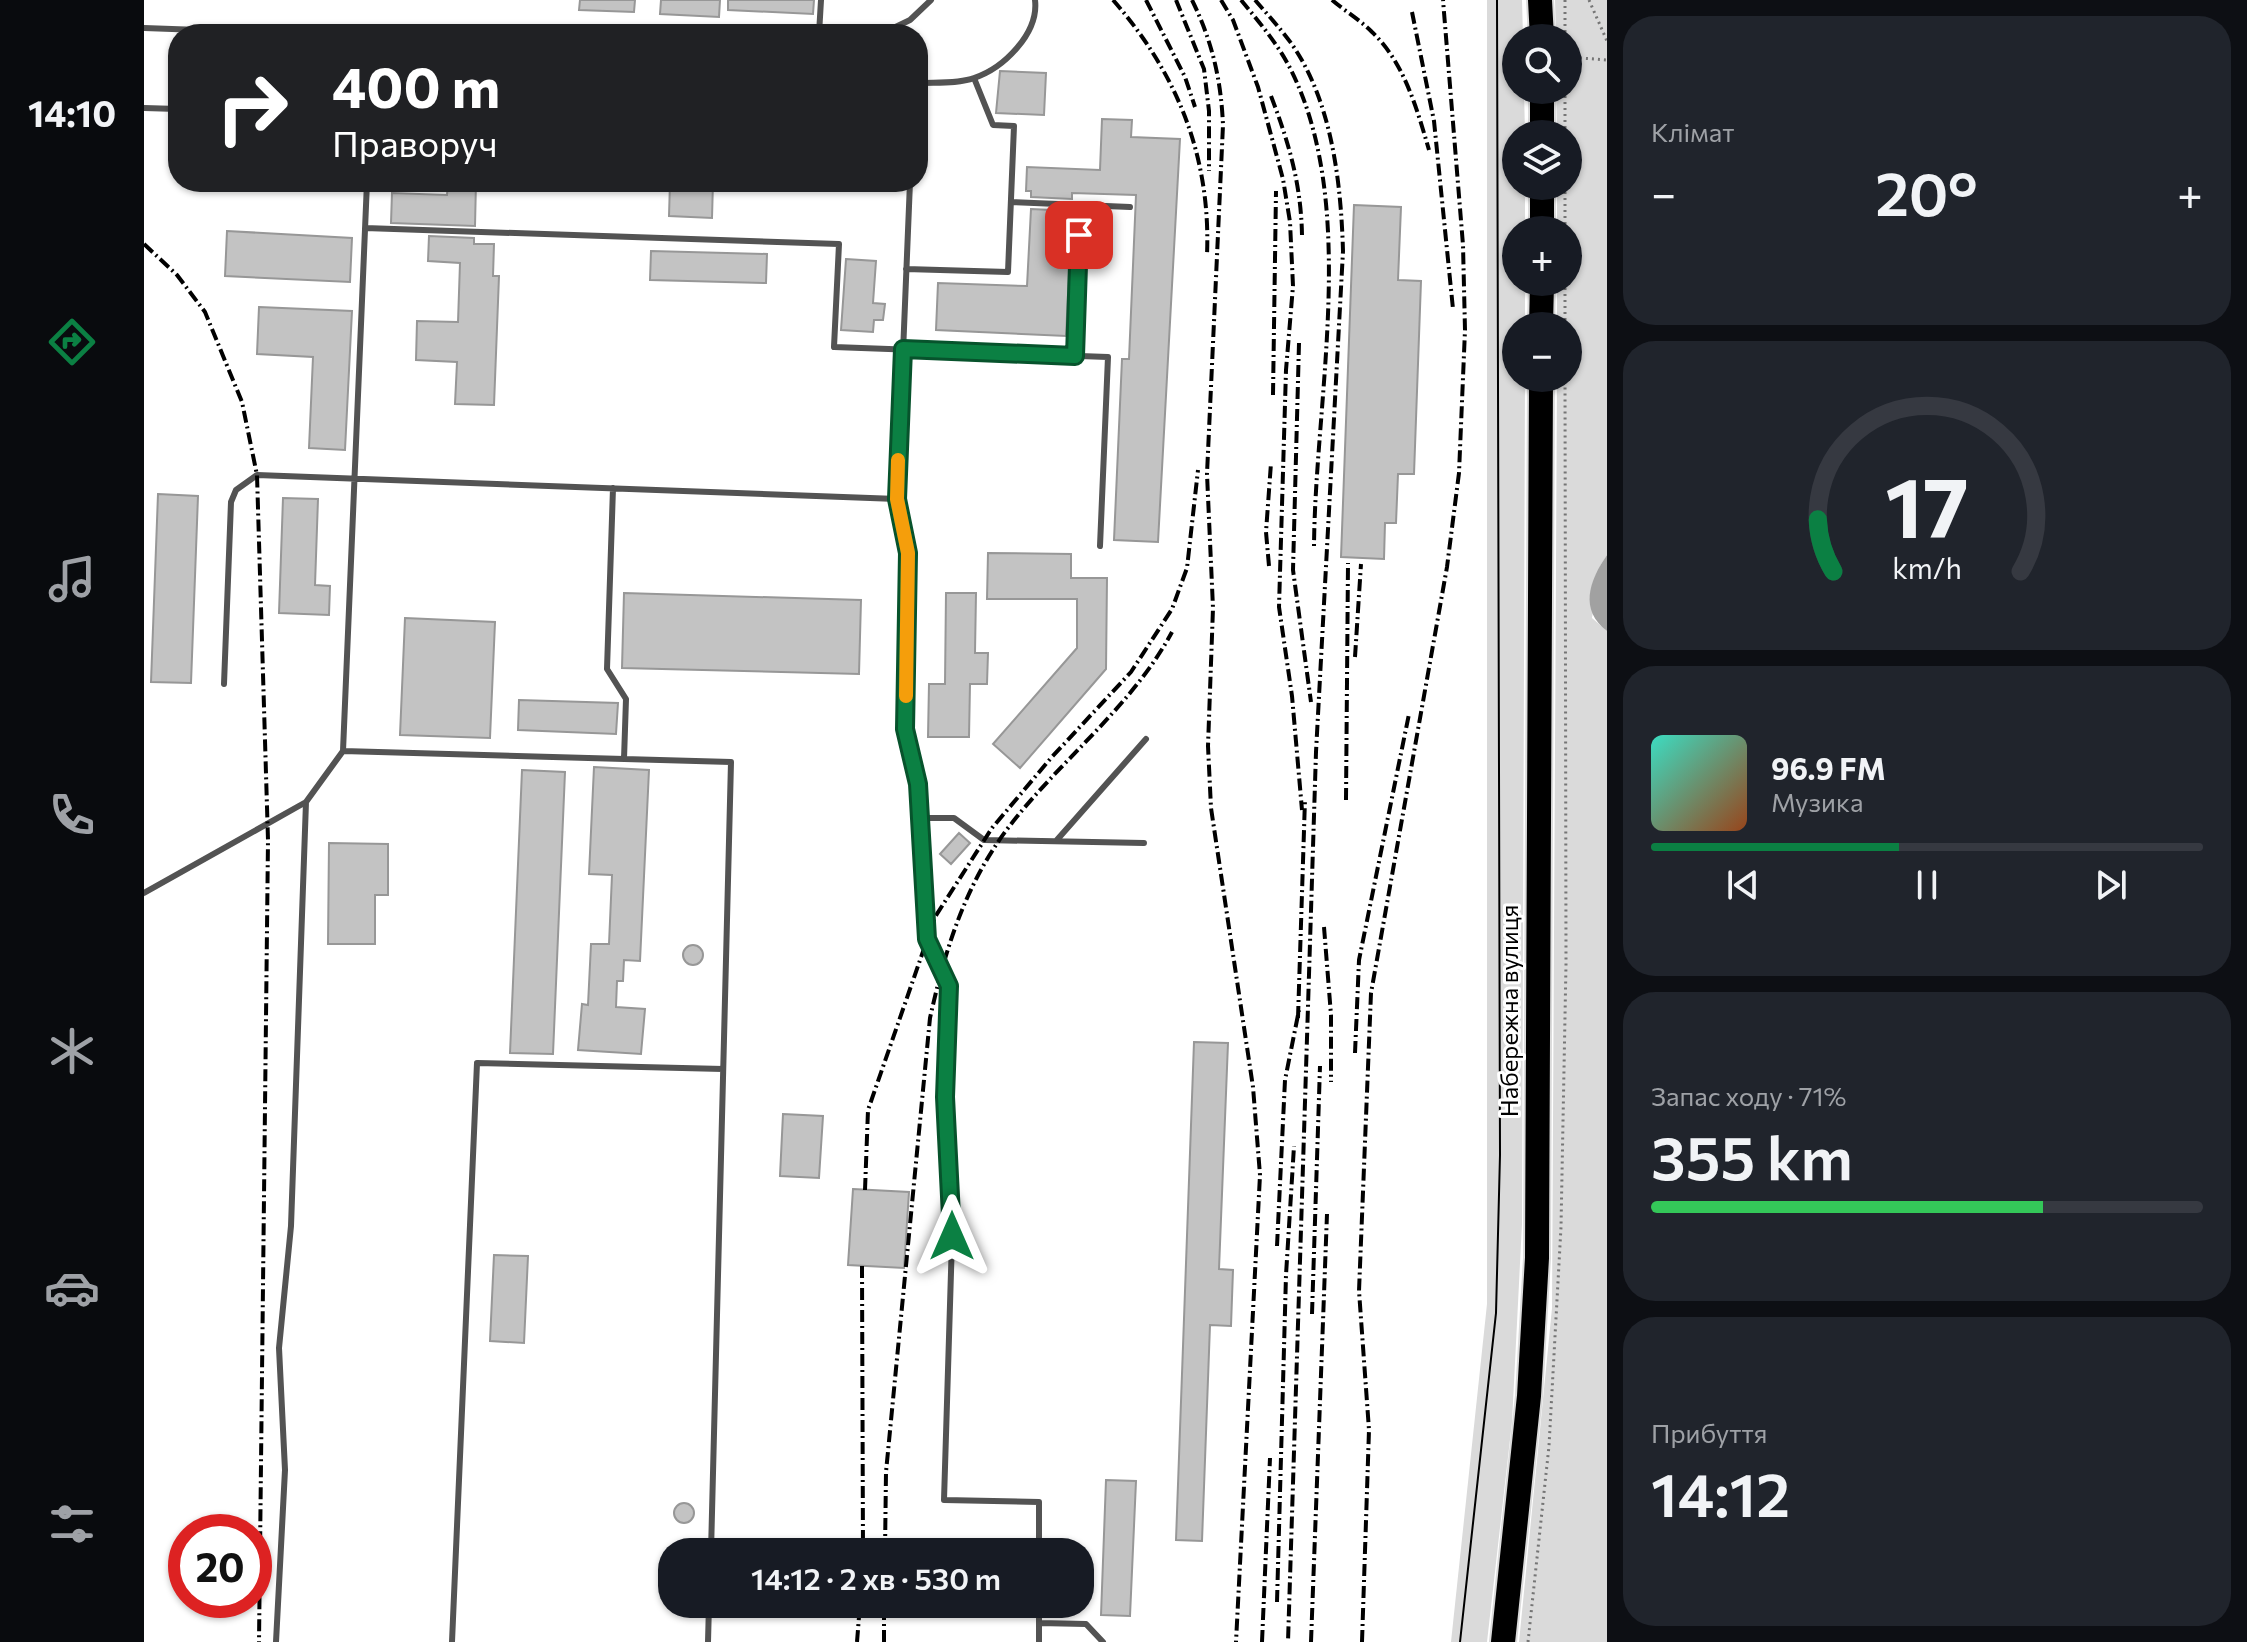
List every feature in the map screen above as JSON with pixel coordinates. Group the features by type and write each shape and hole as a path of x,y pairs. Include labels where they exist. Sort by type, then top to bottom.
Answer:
{"highway":[{"path":"1540,0 1541,24"},
{"name":"Набережна вулиця","path":"1503,1642 1529,1396 1537,1258 1541,392"}],"lane":[{"path":"820,24 821,0"},
{"path":"902,24 931,0"},
{"path":"928,82 974,78 1014,52 1026,39 1033,22 1035,0"},
{"path":"144,28 168,29"},
{"path":"906,269 1008,272 1014,126 993,125 974,78"},
{"path":"144,108 168,109"},
{"path":"144,893 306,802 343,751 367,192"},
{"path":"910,192 897,499 908,553 905,729 918,784 927,939 949,986 945,1097 953,1207 944,1500 1039,1502 1039,1538"},
{"path":"1011,202 1130,207"},
{"path":"1075,356 1081,205"},
{"path":"365,228 839,244 834,347 1108,357 1100,546"},
{"path":"224,684 231,502 236,490 257,475 897,499"},
{"path":"613,488 607,669 626,699 624,759"},
{"path":"1056,841 1146,739"},
{"path":"343,751 731,762 711,1538"},
{"path":"276,1642 285,1470 279,1348 291,1226 306,802"},
{"path":"920,818 954,818 984,840 1144,843"},
{"path":"452,1642 477,1063 723,1069"},
{"path":"708,1642 709,1618"},
{"path":"1039,1618 1039,1642"},
{"path":"1039,1623 1086,1624 1103,1642"}],"path":[{"path":"1565,0 1565,24"},
{"path":"1589,0 1607,41"},
{"path":"1582,58 1607,60"}],"shaded area":[{"path":"1487,0 1522,0 1523,24 1502,24 1502,104 1524,104 1525,120 1502,120 1502,200 1525,200 1525,216 1502,216 1502,296 1525,296 1525,312 1502,312 1502,392 1525,392 1522,1224 1512,1422 1487,1642 1451,1642 1487,1304"},
{"path":"1555,0 1607,0 1607,555 1600,566 1592,618 1607,631 1607,1642 1519,1642 1552,1308 1557,392 1582,392 1582,312 1557,312 1557,296 1582,296 1582,216 1557,216 1557,200 1582,200 1582,120 1557,120 1556,104 1582,104 1582,24 1556,24"},
{"path":"1607,555 1607,631 1593,614 1590,595 1595,575"}],"building":[{"path":"580,0 635,0 634,12 579,10"},
{"path":"661,0 720,0 719,17 660,14"},
{"path":"728,0 814,0 813,14 728,10"},
{"path":"1000,71 1046,73 1044,115 996,113"},
{"path":"1102,119 1132,120 1131,137 1180,139 1158,542 1114,540 1122,359 1129,359 1136,195 1072,193 1072,199 1031,197 1031,191 1026,191 1027,167 1100,170"},
{"path":"447,192 476,192 475,226 391,223 392,193 447,195"},
{"path":"670,192 713,192 712,218 669,216"},
{"path":"1354,205 1401,207 1398,280 1421,281 1414,474 1398,474 1396,523 1385,523 1384,559 1341,557"},
{"path":"1031,209 1072,211 1066,336 936,330 938,283 1027,286"},
{"path":"227,231 352,238 350,282 225,276"},
{"path":"429,236 474,238 474,244 494,244 493,276 499,276 494,405 455,404 457,362 416,360 417,321 458,322 460,263 428,261"},
{"path":"651,251 767,254 766,283 650,280"},
{"path":"846,259 876,261 873,303 885,304 883,320 874,320 873,332 841,330"},
{"path":"259,307 352,311 345,450 309,448 313,357 257,354"},
{"path":"158,494 198,496 191,683 151,682"},
{"path":"283,498 318,499 315,585 330,586 329,615 279,613"},
{"path":"988,553 1071,554 1071,578 1107,578 1106,669 1020,768 993,744 1077,648 1077,599 987,599"},
{"path":"624,593 861,600 859,674 622,668"},
{"path":"946,593 976,593 975,653 988,653 987,684 970,684 969,737 928,737 929,684 945,684"},
{"path":"405,618 495,622 490,738 400,735"},
{"path":"519,700 618,703 616,734 518,730"},
{"path":"594,767 649,770 640,961 624,960 623,981 617,981 616,1007 645,1009 641,1054 578,1050 582,1004 588,1005 591,944 609,944 612,875 589,874"},
{"path":"522,770 565,772 553,1054 510,1053"},
{"path":"959,833 970,843 951,864 940,854"},
{"path":"329,843 388,844 388,895 375,895 375,944 328,944"},
{"path":"693,945 700,948 703,955 700,962 693,965 686,962 683,955 686,948"},
{"path":"1194,1042 1228,1043 1219,1269 1233,1270 1231,1326 1210,1325 1202,1541 1176,1540"},
{"path":"783,1114 823,1116 819,1178 780,1176"},
{"path":"853,1189 909,1192 904,1268 848,1265"},
{"path":"494,1255 528,1256 524,1343 490,1341"},
{"path":"1106,1480 1136,1481 1130,1616 1101,1615"},
{"path":"684,1503 691,1506 694,1513 691,1520 684,1523 677,1520 674,1513 677,1506"}],"tram line":[{"path":"1460,1642 1496,1313 1500,1155 1497,0"}],"railway":[{"path":"1113,0 1155,57 1186,118 1203,184 1207,255"},
{"path":"1146,0 1185,77 1195,107"},
{"path":"1176,0 1204,69 1209,111 1209,171"},
{"path":"1192,0 1214,61 1223,125 1207,474 1213,608 1208,746 1211,808 1253,1087 1260,1175 1236,1642"},
{"path":"1221,0 1233,20 1258,87 1283,179 1290,222 1293,286 1286,370 1279,607 1292,696 1302,810"},
{"path":"1241,0 1274,42 1291,70 1312,124 1323,181 1328,242 1328,304 1314,547"},
{"path":"1255,0 1291,43 1316,90 1332,143 1343,251 1316,752 1288,1642"},
{"path":"1332,0 1363,23 1393,57 1408,87 1429,150"},
{"path":"1362,1642 1369,1430 1359,1291 1371,993 1447,567 1459,473 1465,330 1463,245 1443,0"},
{"path":"1412,12 1434,121 1453,309"},
{"path":"1271,96 1293,164 1302,235"},
{"path":"1273,395 1276,191"},
{"path":"144,244 177,275 205,312 242,402 257,475 268,840 259,1642"},
{"path":"1299,343 1293,570 1311,702"},
{"path":"1269,566 1266,532 1271,463"},
{"path":"865,1190 868,1110 935,917 992,828 1051,758 1131,672 1172,609 1187,568 1198,470"},
{"path":"1346,800 1348,563"},
{"path":"1355,657 1361,564"},
{"path":"885,1538 886,1472 930,1018 942,968 968,895 1008,828 1116,709 1172,632"},
{"path":"1355,1053 1359,960 1409,714"},
{"path":"1298,1018 1305,799"},
{"path":"1324,927 1331,1015 1331,1082"},
{"path":"1277,1246 1285,1080 1299,1010"},
{"path":"1312,1314 1320,1066"},
{"path":"1277,1602 1286,1275 1294,1146"},
{"path":"1311,1642 1327,1214"},
{"path":"862,1266 863,1538"},
{"path":"1262,1642 1270,1458"},
{"path":"857,1642 859,1618"},
{"path":"884,1618 884,1642"}],"slow traffic":[{"path":"898,460 897,499 908,553 906,696"}],"route":[{"path":"952,1236 953,1207 945,1097 949,986 927,939 918,784 905,729 908,553 897,499 903,349 1075,356 1079,235"}]}
